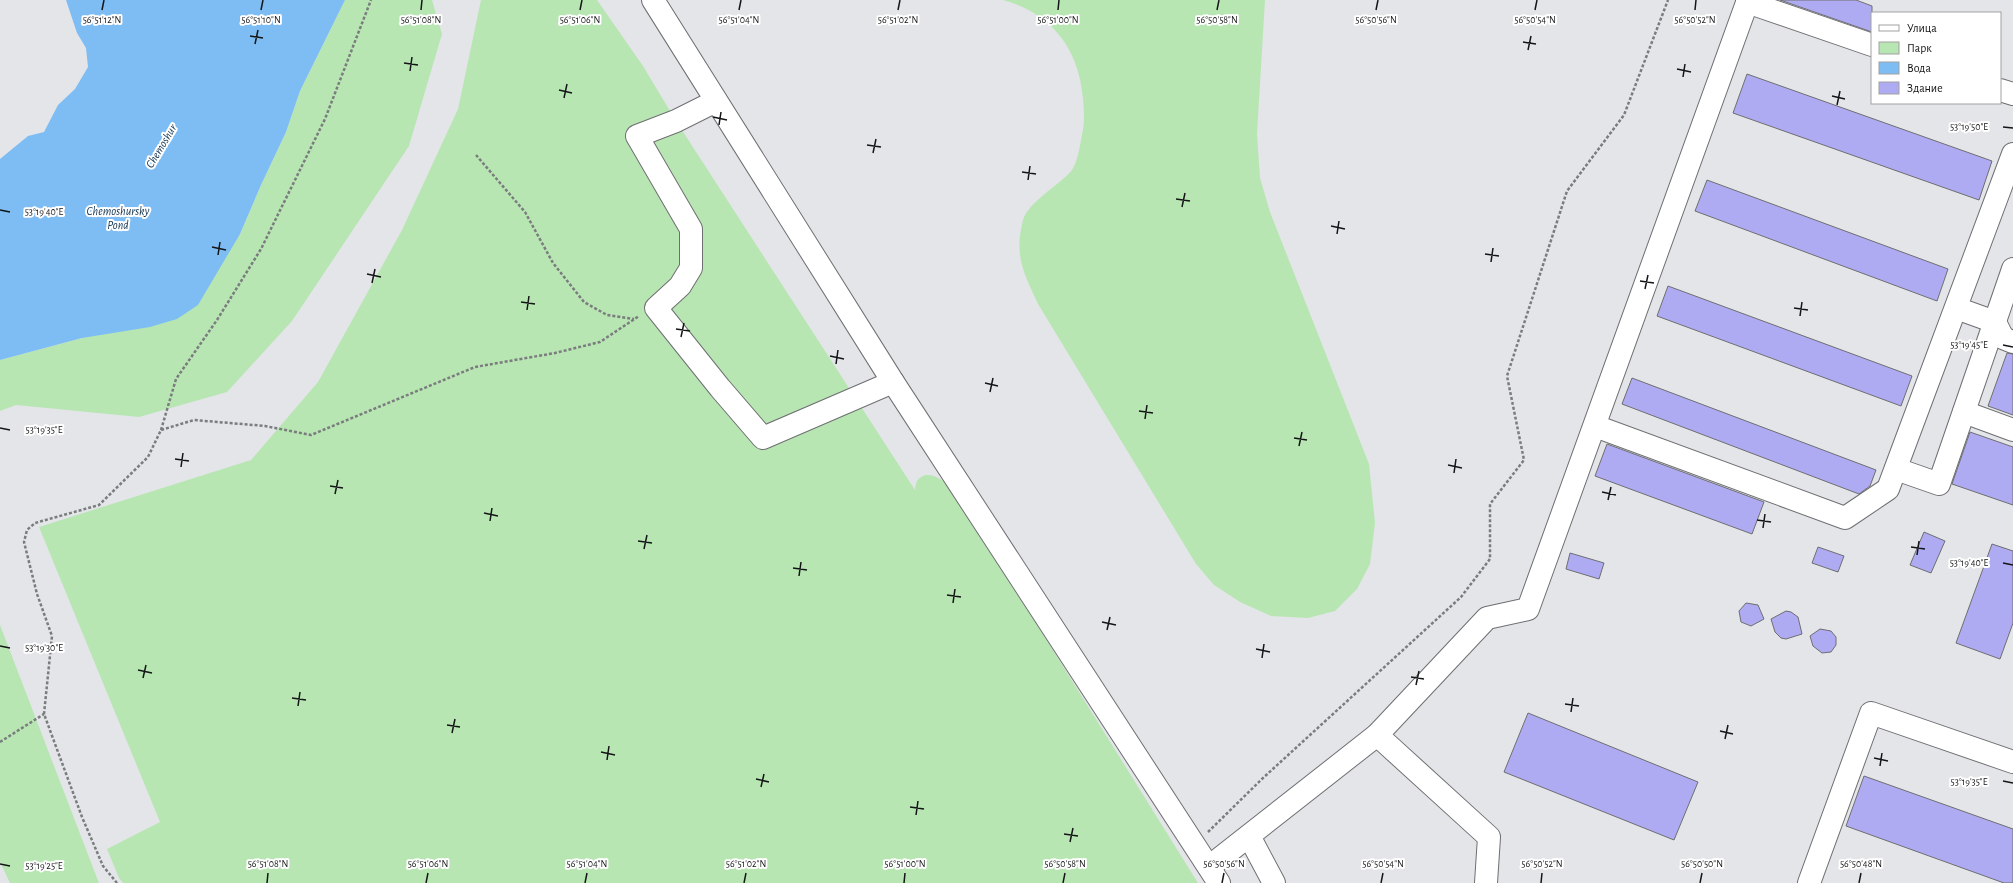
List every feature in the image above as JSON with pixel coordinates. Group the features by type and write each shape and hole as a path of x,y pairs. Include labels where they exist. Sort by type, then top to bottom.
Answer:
{"street":[{"path":"654,0 893,382 1214,875 1249,836 1377,735 1487,618 1528,610 1747,1 1871,45"},
{"path":"2001,90 2013,94"},
{"path":"716,101 676,121 637,136 691,229 691,268 680,286 656,308 720,388 763,438 893,382"},
{"path":"1595,426 1845,518 1888,489 1956,308 2009,179 2013,154"},
{"path":"1896,469 1939,484 2013,269"},
{"path":"1956,308 1995,322 2003,338 2013,342"},
{"path":"1964,412 2013,430"},
{"path":"1809,883 1871,713 2013,762"},
{"path":"1377,735 1489,837 1486,883"},
{"path":"1249,836 1274,883"}],"path":[{"path":"117,883 103,866 82,817 44,714 52,636 37,594 24,542 27,530 35,523 99,505 148,457 161,430 176,379 218,320 261,248 322,126 371,0"},
{"path":"1195,846 1263,778 1461,598 1490,559 1490,504 1524,460 1507,376 1567,191 1624,116 1668,0"},
{"path":"476,155 525,212 553,263 584,302 607,315 634,319"},
{"path":"161,430 194,420 266,426 311,434 475,367 555,353 600,342 634,319 656,308"},
{"path":"0,742 44,714"}],"green space":[{"path":"345,0 432,0 442,34 409,146 292,321 227,392 139,417 16,405 0,411 0,360 82,338 240,234 286,132 300,91"},
{"path":"481,0 597,0 643,66 676,121 915,490 917,481 926,475 940,479 952,488 1198,883 123,883 119,878 107,849 160,822 39,527 251,460 318,382 402,230 458,109"},
{"path":"1003,0 1265,0 1257,134 1260,178 1270,212 1369,464 1375,523 1370,564 1357,589 1335,611 1308,618 1271,616 1240,602 1214,585 1196,564 1038,304 1024,273 1020,254 1020,232 1026,213 1038,200 1072,170 1076,162 1084,126 1083,99 1076,64 1069,49 1060,36 1049,24 1036,14"},
{"path":"0,625 99,883 10,883 0,862"}],"water":[{"name":"Chemoshursky Pond","path":"66,0 345,0 300,91 286,132 240,234 198,305 177,319 150,327 82,338 0,360 0,159 28,136 44,132 58,105 75,89 88,67 86,48 77,33"}],"building":[{"path":"1780,0 1856,0 1872,6 1871,32"},
{"path":"1747,74 1992,161 1979,200 1733,113"},
{"path":"1707,180 1948,269 1937,301 1695,211"},
{"path":"1668,286 1912,376 1901,406 1657,316"},
{"path":"2007,353 2013,354 2013,415 1988,406"},
{"path":"1632,378 1876,470 1870,486 1859,494 1622,404"},
{"path":"1970,432 2013,447 2013,505 1952,484"},
{"path":"1607,444 1764,502 1752,534 1595,476"},
{"path":"1924,532 1945,541 1931,573 1910,565"},
{"path":"1992,544 2013,551 2013,623 2000,659 1956,643"},
{"path":"1818,547 1844,556 1838,572 1812,563"},
{"path":"1570,553 1604,563 1599,579 1566,569"},
{"path":"1746,603 1758,605 1764,619 1751,626 1741,622 1739,611"},
{"path":"1786,611 1791,612 1798,617 1802,634 1786,639 1781,638 1775,632 1771,619"},
{"path":"1820,629 1831,631 1836,637 1836,645 1831,652 1822,653 1813,646 1810,636"},
{"path":"1528,713 1698,782 1674,840 1504,772"},
{"path":"1864,776 2013,829 2013,883 2004,883 1846,826"}],"water label":[{"name":"Chemoshur","path":"161,146"}]}
